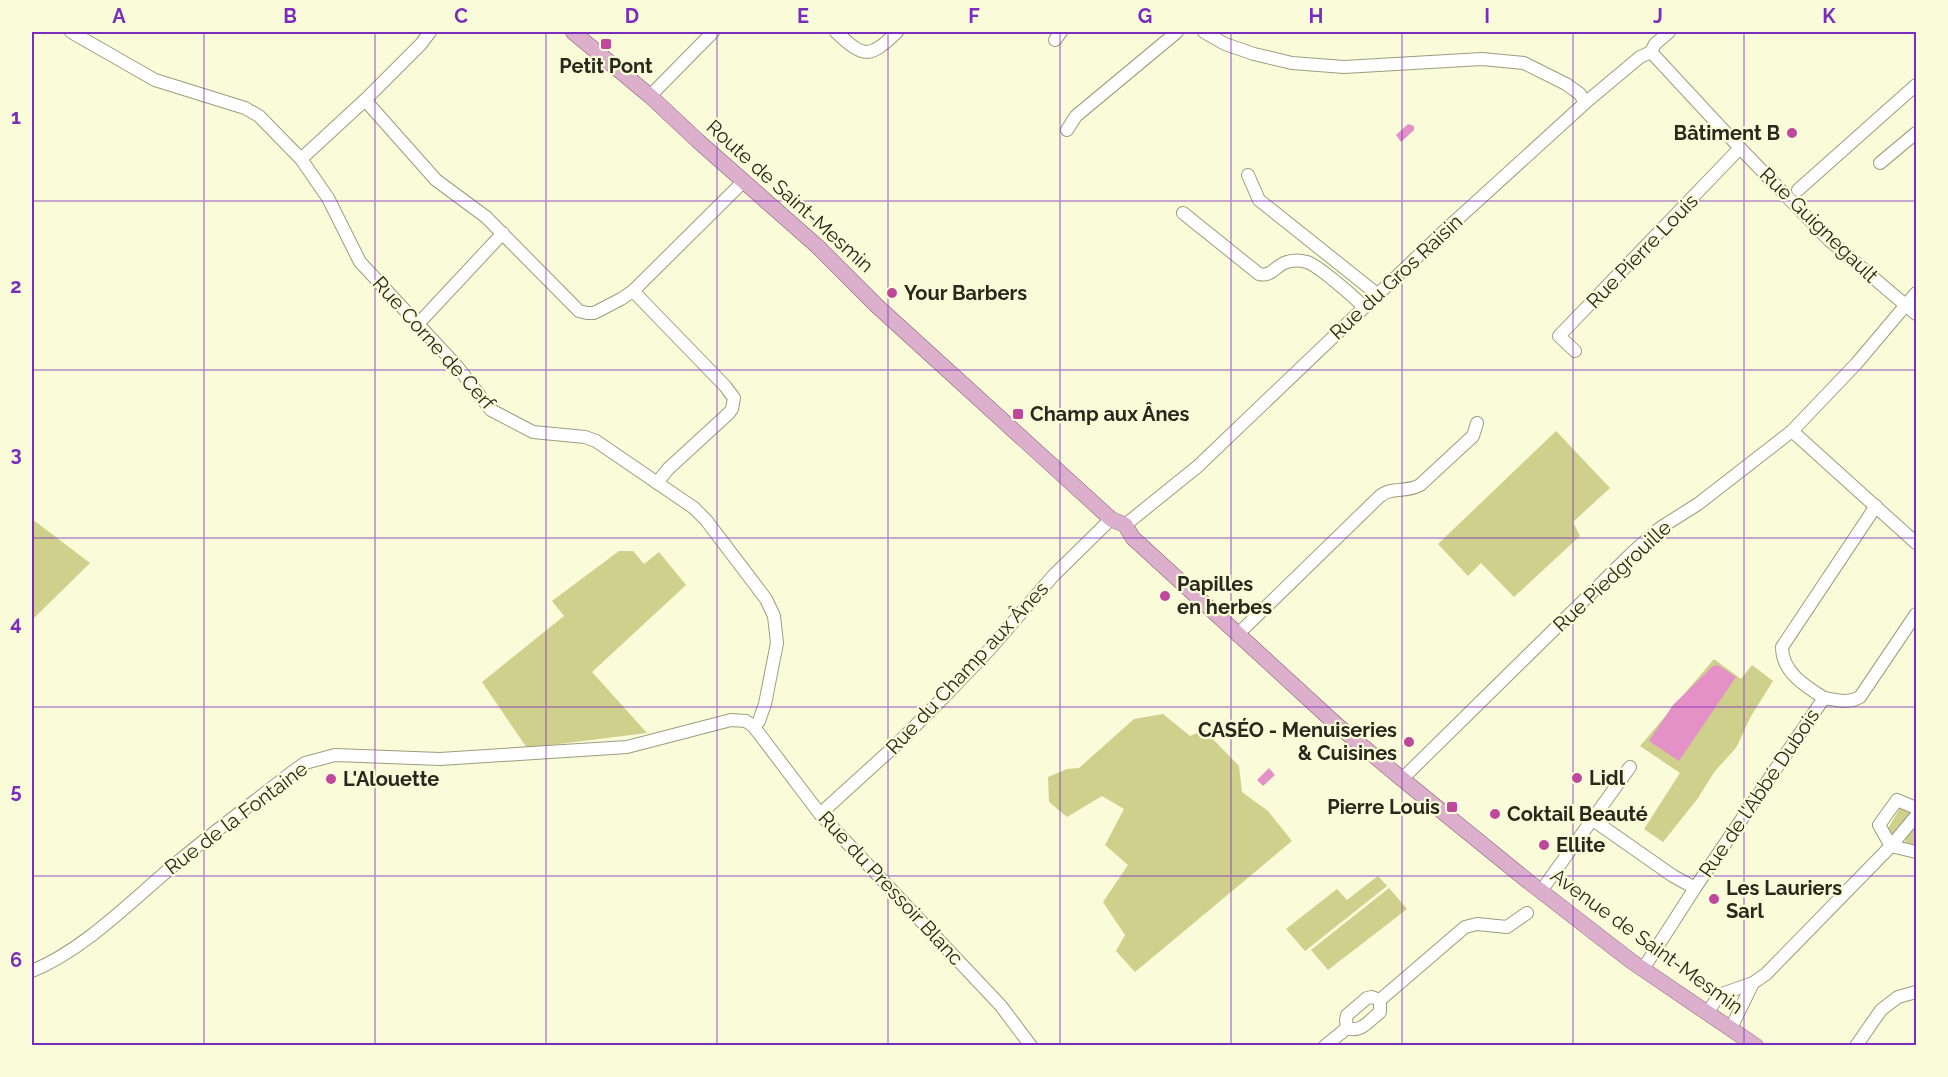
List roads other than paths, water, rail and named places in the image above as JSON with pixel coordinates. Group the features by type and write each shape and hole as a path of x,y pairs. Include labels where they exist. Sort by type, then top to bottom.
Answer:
{"main road":[{"name":"Route de Saint-Mesmin","path":"573,32 650,96 742,182 817,246 877,306 1055,468"},
{"name":"Avenue de Saint-Mesmin","path":"1055,468 1118,522 1237,635 1337,725 1402,779 1541,891 1643,969 1756,1046"}],"street":[{"name":"Rue Corne de Cerf","path":"71,32 155,80 255,113 301,159 328,198 360,262 456,365 492,410 533,432 591,438 694,508 706,520 771,608 774,616 777,643 765,704 754,727"},
{"path":"301,159 365,100 430,32"},
{"path":"650,96 713,32"},
{"path":"836,32 853,48 868,52 882,46 897,32"},
{"path":"1067,130 1076,116 1177,32"},
{"path":"1204,32 1235,48 1292,63 1344,67 1482,59 1524,63 1566,84 1580,94 1586,103"},
{"name":"Rue du Gros Raisin","path":"1118,522 1197,467 1377,294 1586,103 1640,57 1651,52 1655,44 1669,32"},
{"name":"Rue Guignegault","path":"1651,52 1829,240 1917,314"},
{"path":"1798,190 1917,85"},
{"path":"365,100 436,180 486,217 579,311 587,313 594,312 633,291 742,182"},
{"path":"1880,164 1917,133"},
{"name":"Rue Pierre Louis","path":"1575,351 1559,336 1740,148"},
{"path":"1248,175 1259,200 1377,294"},
{"path":"1183,213 1259,274 1271,273 1284,263 1292,261 1309,263 1364,307"},
{"path":"418,324 503,233"},
{"path":"633,291 735,398 729,413 668,469 657,483"},
{"name":"Rue Piedgrouille","path":"1402,779 1633,552 1660,528 1698,504 1791,431 1856,364 1917,293"},
{"path":"1237,635 1379,496 1389,490 1412,489 1420,485 1473,436 1477,423"},
{"path":"1791,431 1917,543"},
{"name":"Rue de l'Abbé Dubois","path":"1643,969 1824,698 1792,675 1784,661 1782,647 1876,506"},
{"name":"Rue du Champ aux Ânes","path":"820,814 896,745 945,696 989,650 1053,576 1118,522"},
{"path":"1824,698 1854,701 1860,697 1917,614"},
{"name":"Rue de la Fontaine","path":"32,971 63,954 98,929 231,820 298,768 317,758 335,754 440,759 627,747 731,720 746,721 754,727"},
{"name":"Rue du Pressoir Blanc","path":"754,727 820,814 1001,1005 1030,1046"},
{"path":"1541,891 1629,767"},
{"path":"1917,808 1897,800 1879,825 1891,846 1917,852"},
{"path":"1708,1012 1719,995 1753,983 1766,974 1891,846 1917,816"},
{"path":"1593,820 1672,876 1695,888"},
{"path":"1347,1028 1359,1030 1380,1012 1380,1000 1465,927 1477,924 1507,927 1527,913"},
{"path":"1731,1028 1753,983"},
{"path":"1856,1046 1881,1010 1898,997 1917,992"},
{"path":"1347,1028 1347,1015 1372,997 1380,1000"},
{"path":"1325,1046 1347,1028"}],"place":[{"name":"Petit Pont","path":"606,44"},
{"name":"Bâtiment B","path":"1792,133"},
{"name":"Your Barbers","path":"892,293"},
{"name":"Champ aux Ânes","path":"1018,414"},
{"name":"Papilles en herbes","path":"1165,596"},
{"name":"CASÉO - Menuiseries & Cuisines","path":"1409,742"},
{"name":"Lidl","path":"1577,778"},
{"name":"L'Alouette","path":"331,779"},
{"name":"Pierre Louis","path":"1452,807"},
{"name":"Coktail Beauté","path":"1495,814"},
{"name":"Ellite","path":"1544,845"},
{"name":"Les Lauriers Sarl","path":"1714,899"}]}
